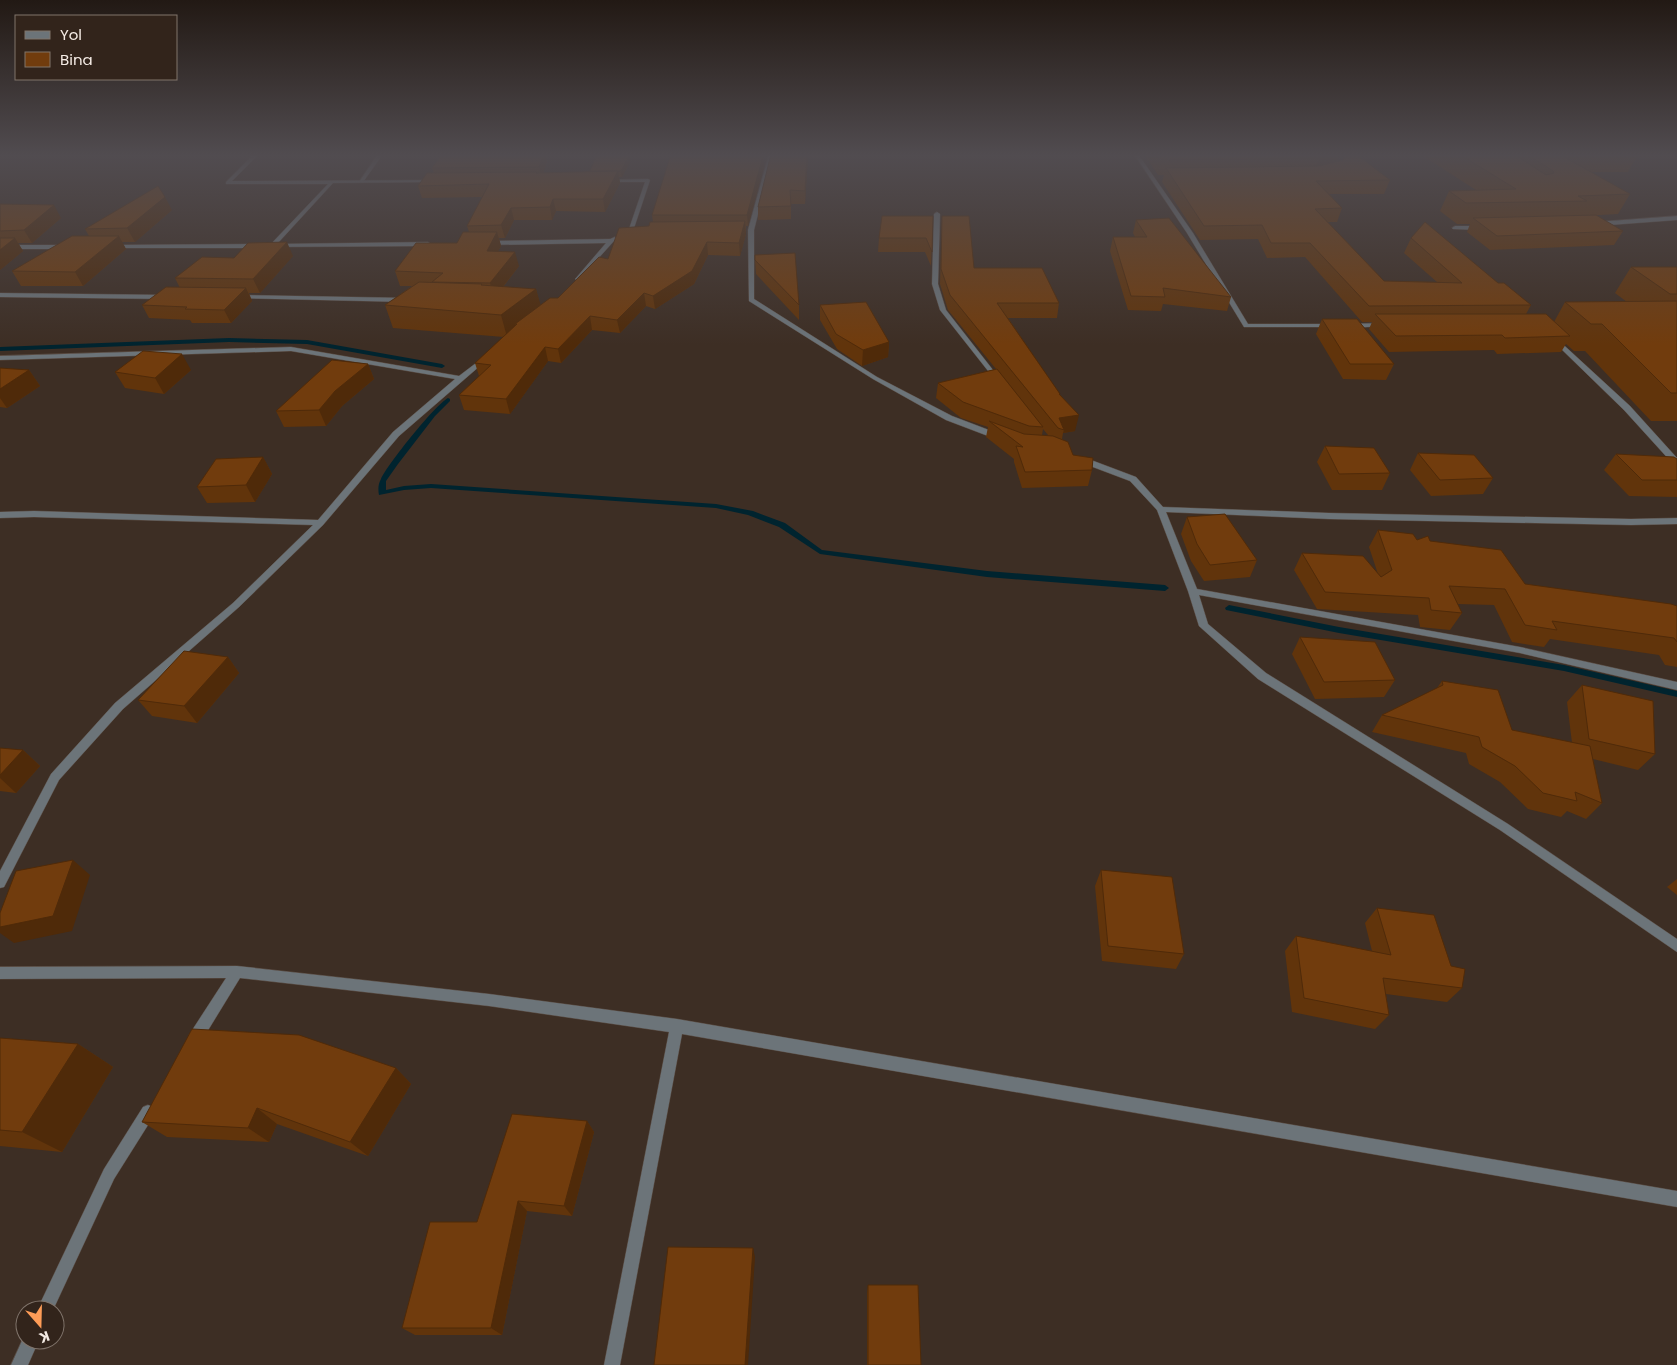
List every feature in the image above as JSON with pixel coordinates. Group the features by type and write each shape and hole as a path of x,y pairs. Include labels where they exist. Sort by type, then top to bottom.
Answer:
{"street":[{"path":"272,246 299,218"},
{"path":"630,231 635,218"},
{"path":"754,218 751,230 751,300 875,378 949,418 1008,440"},
{"path":"936,218 935,284 943,310 1003,386"},
{"path":"1179,218 1246,326 1392,325"},
{"path":"1588,225 1677,218"},
{"path":"1455,228 1484,228"},
{"path":"742,230 751,230"},
{"path":"576,282 611,241 630,231 640,231"},
{"path":"481,243 611,241"},
{"path":"106,247 431,244"},
{"path":"0,247 68,247"},
{"path":"0,295 178,297"},
{"path":"228,297 414,300"},
{"path":"1546,331 1627,408 1677,463"},
{"path":"0,358 291,350 460,378"},
{"path":"0,883 55,777 119,706 236,605 320,523 396,434 460,378 490,355"},
{"path":"1069,455 1133,479 1161,509 1193,591 1204,626 1262,676 1504,827 1677,946"},
{"path":"1161,509 1339,516 1622,522 1677,521"},
{"path":"0,515 34,514 320,523"},
{"path":"1193,591 1520,650 1677,686"},
{"path":"184,1056 237,972"},
{"path":"0,973 237,972 489,1000 677,1026 1677,1199"},
{"path":"612,1365 677,1026"},
{"path":"50,1300 109,1174 157,1098"},
{"path":"19,1365 26,1350"}],"building":[{"path":"0,218 39,218 24,230 0,231"},
{"path":"104,218 140,218 127,228 85,229"},
{"path":"471,218 505,218 501,225 467,226"},
{"path":"882,218 933,218 932,252 926,238 879,238"},
{"path":"942,218 969,218 974,268 1042,268 1059,303 997,303 1059,394 1079,415 1059,418 1064,430 1058,428 950,295 941,269"},
{"path":"1169,218 1231,297 1163,288 1165,297 1131,296 1113,237 1147,237 1136,220"},
{"path":"1199,218 1323,218 1384,281 1462,283 1411,238 1425,222 1498,283 1504,283 1531,305 1369,306 1310,243 1271,243 1262,225 1204,226"},
{"path":"1473,218 1601,218 1623,231 1497,236"},
{"path":"745,221 739,243 707,242 692,271 653,296 644,293 617,320 590,316 558,349 545,347 506,399 459,395 491,365 475,363 517,324 515,324 550,298 558,298 599,257 608,259 619,228 649,226 650,222"},
{"path":"463,232 497,232 487,251 515,252 490,283 432,282 443,273 395,271 416,243 457,243"},
{"path":"72,236 119,236 75,272 12,271"},
{"path":"0,238 15,238 0,250"},
{"path":"287,242 253,279 175,278 202,257 234,258 248,243"},
{"path":"795,253 799,305 755,260 755,255"},
{"path":"1631,267 1677,267 1677,294 1670,294"},
{"path":"419,282 482,284 536,289 501,315 385,305"},
{"path":"166,287 246,288 224,310 142,305"},
{"path":"1677,301 1677,393 1671,393 1602,324 1591,324 1565,302"},
{"path":"866,302 889,342 863,350 836,334 820,305"},
{"path":"1375,314 1546,314 1570,336 1505,338 1502,335 1396,336"},
{"path":"1322,319 1357,319 1394,364 1350,364"},
{"path":"143,351 182,354 155,378 115,372"},
{"path":"332,360 368,364 335,391 319,410 276,411"},
{"path":"0,368 29,370 0,389"},
{"path":"997,369 1043,427 1029,426 963,402 938,383"},
{"path":"989,421 1024,434 1053,436 1068,442 1073,455 1093,458 1092,470 1025,472 1016,446 1023,447"},
{"path":"1325,446 1374,448 1390,473 1339,474"},
{"path":"1418,453 1474,455 1493,478 1440,480"},
{"path":"1616,454 1674,457 1677,459 1677,480 1642,480"},
{"path":"263,457 246,485 197,487 216,459"},
{"path":"1225,514 1257,560 1210,565 1197,544 1187,517"},
{"path":"1378,530 1413,534 1417,540 1428,536 1430,541 1501,550 1525,584 1677,606 1677,642 1674,638 1552,621 1557,630 1525,625 1505,589 1449,586 1462,613 1431,610 1429,598 1325,592 1302,553 1363,556 1381,577 1392,570"},
{"path":"1300,637 1375,642 1395,680 1324,682"},
{"path":"184,651 228,657 184,706 138,700"},
{"path":"1442,681 1498,690 1512,730 1590,746 1602,803 1575,792 1577,801 1543,793 1515,766 1482,747 1479,737 1382,715 1443,685"},
{"path":"1582,685 1653,701 1655,754 1589,739"},
{"path":"0,748 23,750 0,775"},
{"path":"73,860 53,916 0,927 0,913 16,871"},
{"path":"1101,870 1172,877 1184,954 1108,946"},
{"path":"1377,908 1434,915 1451,966 1465,969 1462,988 1383,978 1389,1015 1304,998 1296,936 1391,955"},
{"path":"192,1029 299,1035 396,1068 350,1142 257,1108 248,1128 142,1122"},
{"path":"0,1038 78,1044 22,1132 0,1130"},
{"path":"512,1114 587,1121 564,1206 518,1201 491,1328 402,1328 430,1222 477,1222"},
{"path":"668,1247 753,1248 745,1365 654,1365"},
{"path":"868,1285 918,1285 921,1365 868,1365"}],"waterway":[{"path":"0,349 229,340 307,342 442,366"},
{"path":"448,400 433,415 395,463 383,481 382,493 404,488 431,486 716,506 750,513 782,525 820,552 987,574 1165,588"},
{"path":"1229,608 1339,630 1564,668 1677,694"}]}
